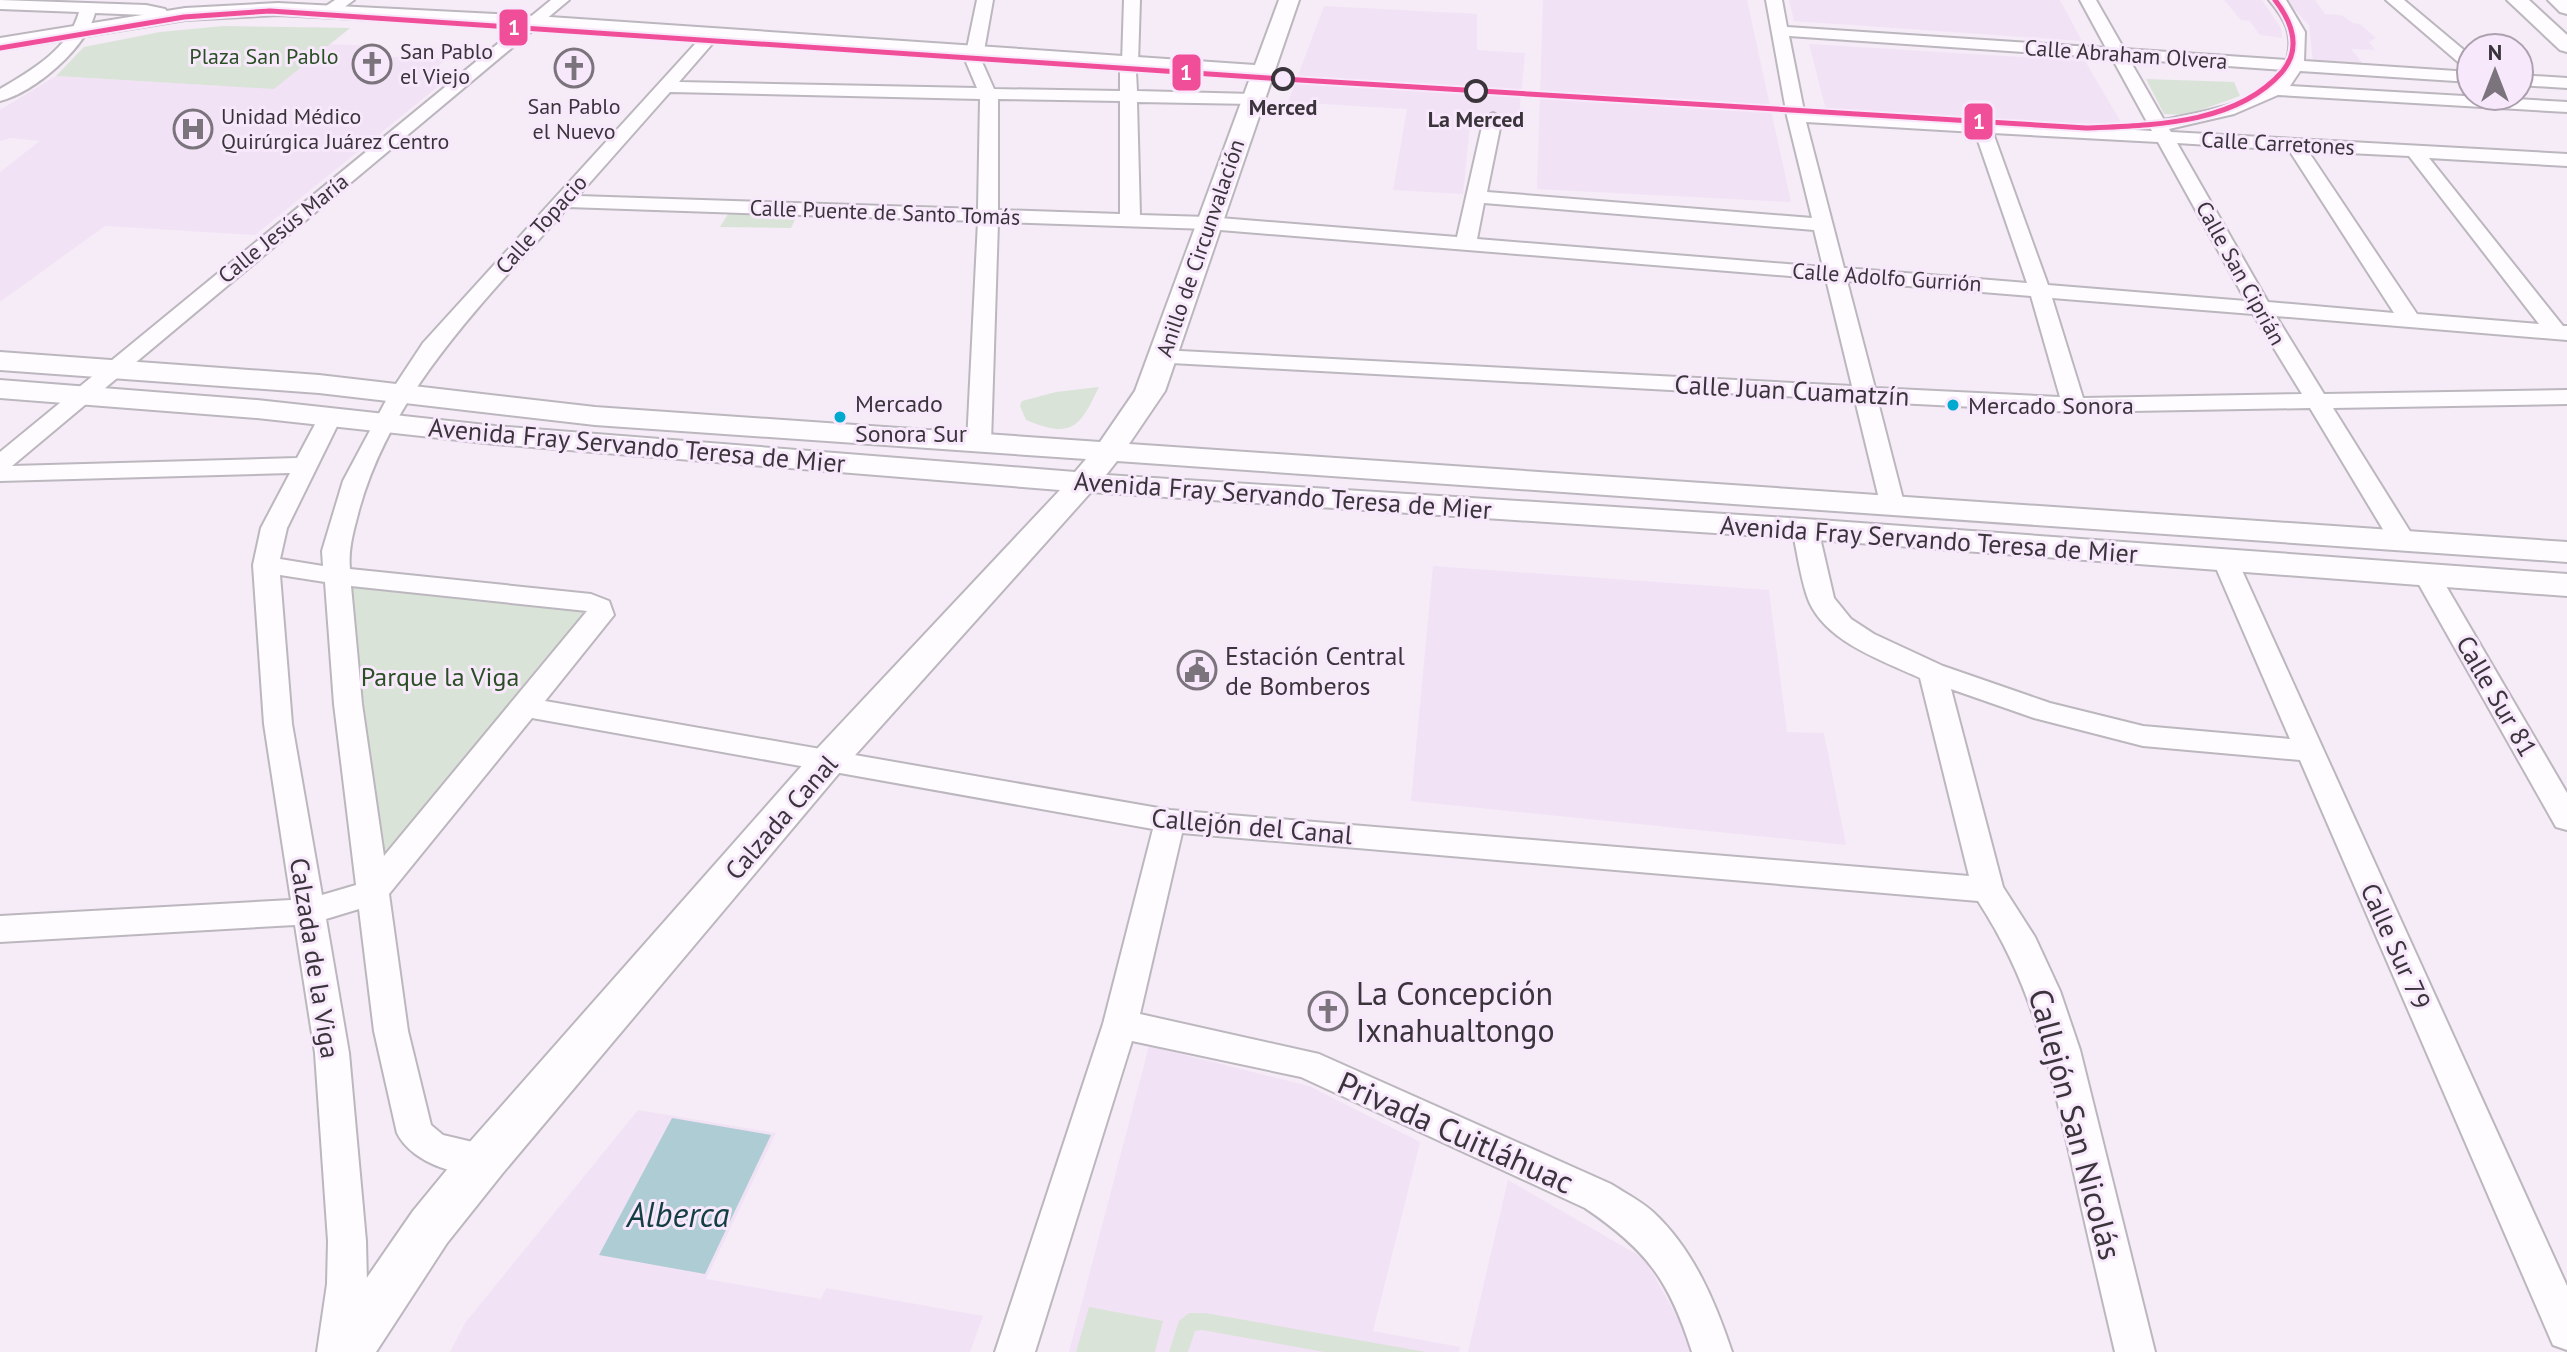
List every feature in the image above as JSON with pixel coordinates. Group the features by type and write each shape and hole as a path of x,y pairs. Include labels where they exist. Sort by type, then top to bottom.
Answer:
{"main road":[{"name":"Anillo de Circunvalación","path":"1096,467 1150,391 1289,0"},
{"path":"2517,0 2567,46"},
{"path":"2558,0 2567,8"},
{"path":"0,52 163,16 337,6 707,40 1129,68 1258,84"},
{"path":"0,44 167,22 243,16 482,26 530,25"},
{"path":"447,17 482,26"},
{"name":"Avenida Fray Servando Teresa de Mier","path":"0,361 401,393 595,416 979,443 1096,467 1805,529 2567,585"},
{"path":"111,370 314,404 325,407 329,418"},
{"name":"Avenida Fray Servando Teresa de Mier","path":"0,389 386,424 1096,467 1893,507 2567,552"},
{"name":"Calzada Canal","path":"485,1159 827,762 1096,467"},
{"path":"346,1352 421,1239 485,1159"}],"street":[{"name":"Calle Jesús María","path":"0,464 561,0"},
{"path":"979,443 988,216 989,96 974,57 985,0"},
{"path":"1130,220 1127,97 1132,0"},
{"path":"1774,0 1796,116 1893,507"},
{"name":"Calle San Ciprián","path":"2088,0 2261,309 2403,541"},
{"path":"2162,131 2232,108 2274,90 2288,78 2299,38 2294,22 2277,0"},
{"path":"2394,0 2455,51"},
{"path":"0,4 95,4 154,10 163,16"},
{"path":"0,96 30,78 77,34 95,4"},
{"name":"Calle Abraham Olvera","path":"1781,31 2455,76"},
{"name":"Calle Topacio","path":"386,424 401,393 431,348 707,40"},
{"path":"2535,81 2567,83"},
{"path":"664,87 1127,97 1258,84"},
{"path":"2274,90 2567,107"},
{"name":"Calle Carretones","path":"1796,116 2162,131 2294,144 2567,160"},
{"path":"1466,244 1493,118"},
{"path":"1982,126 2039,289 2074,405"},
{"path":"2294,144 2410,320"},
{"path":"2414,151 2562,333"},
{"path":"1476,197 1825,225"},
{"name":"Calle Puente de Santo Tomás","path":"562,201 1208,223"},
{"name":"Calle Adolfo Gurrión","path":"1208,223 2562,333"},
{"name":"Calle Juan Cuamatzín","path":"1161,357 2074,405 2567,397"},
{"name":"Calzada de la Viga","path":"329,418 274,528 266,565 278,724 332,1053 347,1241 347,1284 337,1352"},
{"path":"386,424 355,481 335,551 348,704 372,892 391,1031 415,1133 433,1149 485,1159"},
{"path":"0,474 303,465"},
{"path":"1805,529 1821,599 1841,625 1864,640 1933,673 2044,711 2143,736 2310,751"},
{"name":"Calle Sur 79","path":"2226,561 2567,1331"},
{"path":"0,929 309,912 372,892 601,615 597,604 337,576 266,565"},
{"name":"Calle Sur 81","path":"2426,574 2567,819"},
{"name":"Callejón San Nicolás","path":"1933,673 1988,890 2019,937 2043,991 2063,1050 2135,1352"},
{"name":"Callejón del Canal","path":"523,707 1170,821 1988,890"},
{"path":"1015,1352 1120,1024 1170,821"},
{"name":"Privada Cuitláhuac","path":"1120,1024 1307,1064 1598,1196 1639,1224 1673,1265 1696,1302 1712,1352"}],"shaded area":[{"path":"1543,0 1747,0 1791,202 1537,189"},
{"path":"1789,0 2060,0 2082,41 1794,21"},
{"path":"2224,0 2262,0 2281,28 2282,38 2260,35 2250,21 2241,20"},
{"path":"2286,0 2315,0 2325,14 2341,15 2360,24 2376,38 2369,42 2375,50 2351,49 2363,64 2313,61 2309,25"},
{"path":"1324,6 1477,14 1477,50 1525,53 1519,116 1471,114 1463,194 1393,190 1407,109 1288,102"},
{"name":"Unidad Médico Quirúrgica Juárez Centro","path":"311,27 349,29 330,44 372,46 362,56 447,59 424,78 446,80 255,235 105,226 0,302 0,172 40,141 11,138 0,141 0,110 56,76 223,86"},
{"path":"1809,44 2085,61 2123,126 1826,110"},
{"path":"1433,566 1769,590 1787,732 1824,733 1846,845 1411,801"},
{"path":"1149,1046 1309,1086 1420,1142 1373,1331 1460,1347 1459,1352 1069,1352"},
{"path":"638,1110 776,1133 706,1279 821,1299 826,1288 983,1316 970,1352 450,1352 465,1323"},
{"path":"1508,1180 1645,1259 1696,1352 1468,1352"}],"green space":[{"name":"Plaza San Pablo","path":"224,26 350,28 274,89 56,76 84,47 160,32"},
{"path":"2146,79 2234,82 2240,96 2187,115 2164,114"},
{"path":"730,211 799,212 791,228 720,227"},
{"path":"1099,387 1086,412 1072,426 1064,429 1026,420 1020,406 1022,401 1056,392"},
{"name":"Parque la Viga","path":"355,586 585,609 589,613 379,863 348,589"},
{"path":"1089,1307 1163,1321 1155,1352 1076,1352"},
{"path":"1189,1313 1205,1313 1426,1352 1324,1352 1202,1330 1195,1331 1188,1352 1169,1352 1179,1321"}],"water":[{"name":"Alberca","path":"672,1118 771,1135 705,1274 599,1255"}],"transit line":[{"name":"1","path":"0,48 184,17 270,11 1283,79 2086,128 2195,117 2248,100 2270,86 2291,58 2294,40 2290,24 2275,0"}],"place":[{"name":"San Pablo el Viejo","path":"372,64"},
{"name":"San Pablo el Nuevo","path":"574,68"},
{"name":"Merced","path":"1283,79"},
{"name":"La Merced","path":"1476,91"},
{"name":"Unidad Médico Quirúrgica Juárez Centro","path":"193,129"},
{"name":"Mercado Sonora","path":"1953,405"},
{"name":"Mercado Sonora Sur","path":"840,417"},
{"name":"Estación Central de Bomberos","path":"1197,670"},
{"name":"La Concepción Ixnahualtongo","path":"1328,1011"}]}
